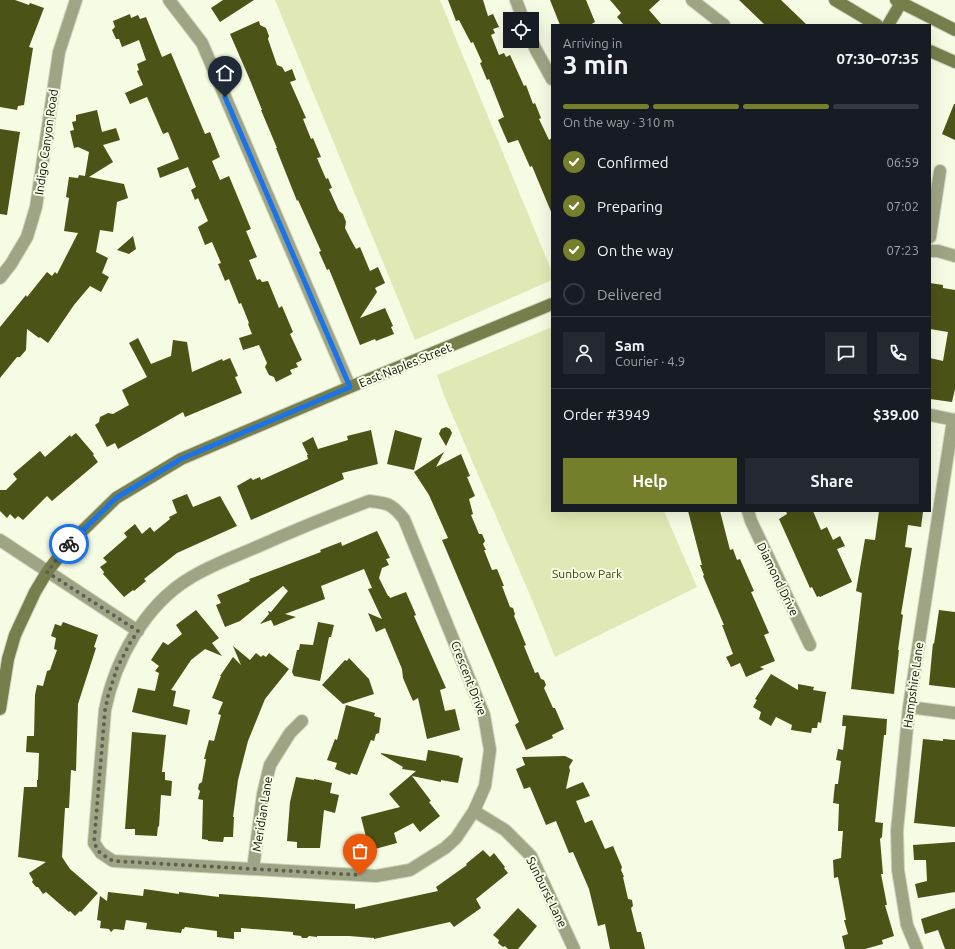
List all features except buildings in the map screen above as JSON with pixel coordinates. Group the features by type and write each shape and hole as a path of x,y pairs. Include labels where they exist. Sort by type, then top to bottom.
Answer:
{"street":[{"name":"Indigo Canyon Road","path":"0,278 11,264 27,237 36,207 59,52 76,0"},
{"path":"169,0 202,43 350,387"},
{"path":"516,0 520,12"},
{"path":"692,0 723,24"},
{"path":"835,0 875,24"},
{"path":"888,24 900,1 955,30"},
{"path":"535,48 551,77"},
{"path":"931,51 955,62"},
{"path":"931,230 940,171"},
{"path":"931,251 938,251 955,256"},
{"name":"East Naples Street","path":"0,709 8,659 16,635 35,592 47,572 68,545 116,498 181,459 350,387 551,304"},
{"path":"931,415 954,420"},
{"name":"Hampshire Lane","path":"917,949 907,925 898,870 897,839 909,707 954,420"},
{"name":"Crescent Drive","path":"369,501 385,503 395,508 404,519 484,715 490,750 485,786 474,811 456,838 410,870 376,876 113,861 100,853 94,843 104,718 108,696 120,661 138,631 151,612 166,596 177,586 201,571 305,526 369,501"},
{"name":"Diamond Drive","path":"748,512 751,521 810,645"},
{"path":"0,540 138,631"},
{"path":"909,707 955,713"},
{"name":"Meridian Lane","path":"253,870 263,794 270,765 290,733 302,721"},
{"name":"Sunburst Lane","path":"474,811 505,830 531,856 574,949"}],"green space":[{"path":"275,0 440,0 551,270 551,280 415,340"},
{"name":"Sunbow Park","path":"551,327 551,512 664,512 697,587 555,657 533,602 445,398 437,375"}],"way so far":[{"path":"69,544 47,572 138,631 117,668 105,710 94,843 100,853 113,861 360,875"}],"route":[{"path":"69,544 116,498 181,459 350,387 337,360 225,97"}]}
